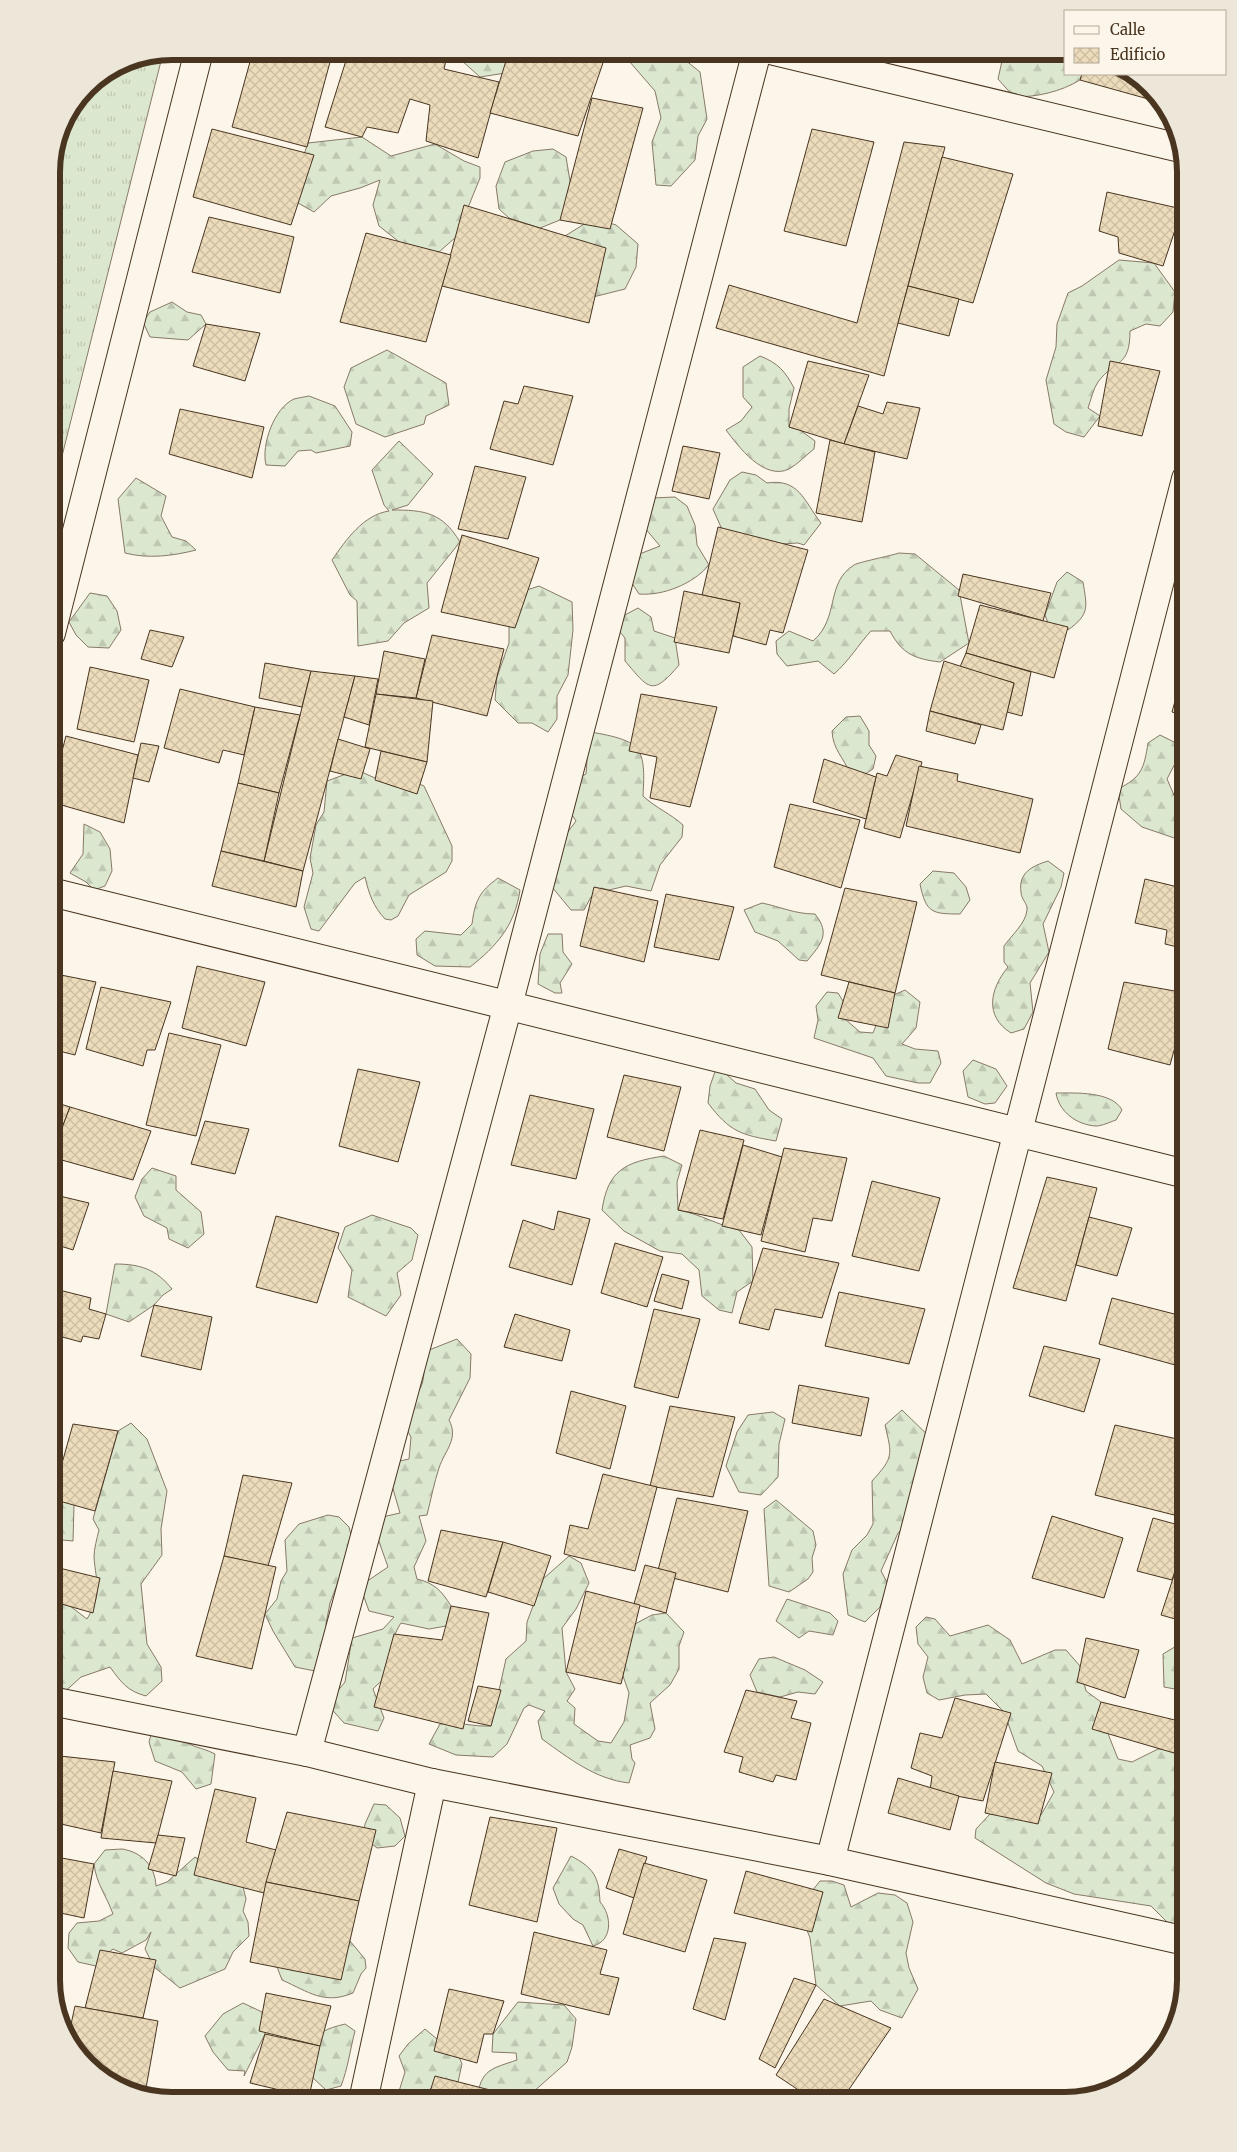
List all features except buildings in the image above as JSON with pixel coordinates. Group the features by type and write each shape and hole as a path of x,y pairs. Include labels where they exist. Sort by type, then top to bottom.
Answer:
{"street":[{"path":"60,598 197,60"},
{"path":"307,1752 508,1005 755,60"},
{"path":"808,60 1174,147"},
{"path":"830,1861 1177,514"},
{"path":"60,894 1177,1172"},
{"path":"60,1703 307,1752 432,1783 830,1861 1177,1939"},
{"path":"365,2092 432,1783"}],"green space":[{"path":"461,60 511,60 512,72 480,77"},
{"path":"685,60 700,72 707,119 698,136 695,160 671,186 656,185 652,142 661,118 655,91 629,61"},
{"path":"1002,60 1064,60 1064,75 1082,75 1080,80 1056,91 1040,95 1014,97 998,79"},
{"path":"161,61 60,464 60,164 64,143 79,110 98,88 122,72 136,66"},
{"path":"362,137 391,156 435,144 464,161 480,167 480,178 456,237 439,252 412,252 379,226 373,205 380,180 331,196 314,212 298,203 301,163 308,143"},
{"path":"553,149 566,157 570,181 569,203 560,220 540,228 509,218 499,209 496,186 505,162 533,151"},
{"path":"594,218 616,225 638,244 636,267 625,289 581,300 565,236"},
{"path":"1119,260 1154,263 1175,292 1173,312 1160,326 1146,324 1130,331 1129,343 1124,357 1104,375 1095,388 1088,408 1100,416 1084,437 1066,432 1054,424 1046,380 1056,347 1057,324 1068,293 1082,286"},
{"path":"172,302 187,312 201,315 206,324 188,340 150,337 143,322 150,312"},
{"path":"387,350 446,383 449,405 426,416 424,424 385,437 356,424 344,387 351,368"},
{"path":"760,356 780,368 794,388 789,409 789,427 800,430 815,441 814,449 789,469 780,471 770,470 753,460 737,445 726,430 741,421 752,407 743,397 743,367"},
{"path":"309,396 335,406 352,432 350,446 316,453 311,450 298,451 285,466 266,465 265,448 267,438 280,410 294,399"},
{"path":"399,441 433,474 408,505 392,510 423,512 431,515 446,524 460,542 427,583 429,608 404,623 388,641 358,646 357,601 350,595 332,560 349,537 363,523 380,513 389,511 384,505 372,470"},
{"path":"742,472 756,475 767,483 778,482 787,484 800,493 821,523 804,545 798,543 765,545 724,534 713,509 730,480"},
{"path":"136,478 166,496 161,516 172,537 186,541 196,550 160,556 125,553 118,499"},
{"path":"675,497 687,506 695,525 697,545 709,565 695,578 677,587 658,593 639,594 630,580 637,555 660,546 639,521 652,498"},
{"path":"899,553 915,554 959,590 969,643 940,662 910,654 899,645 890,631 871,631 834,674 818,661 787,666 777,654 776,641 789,631 813,641 827,622 835,591 845,572 854,565"},
{"path":"1067,572 1083,582 1086,604 1080,619 1068,630 1068,628 1048,623 1045,615 1057,582"},
{"path":"539,586 572,602 573,630 568,675 557,696 557,719 548,732 532,723 518,723 495,700 497,677 509,643 509,620 527,590"},
{"path":"90,593 107,596 117,611 121,630 109,648 88,647 76,635 69,622"},
{"path":"638,608 651,617 654,631 675,638 679,665 663,682 651,686 640,678 625,661 625,638 614,625 623,616"},
{"path":"860,716 869,731 869,745 876,756 873,769 859,778 850,774 836,748 832,731 846,717"},
{"path":"591,732 621,739 637,749 643,766 643,796 683,825 682,837 660,865 651,891 626,886 609,890 601,888 591,897 584,910 571,910 552,887 567,833 576,821 569,810 565,786 586,774 587,749"},
{"path":"1160,735 1176,743 1177,760 1167,779 1174,795 1177,797 1177,839 1142,827 1121,809 1118,789 1137,776 1145,759 1148,743"},
{"path":"357,770 393,786 417,783 424,786 452,846 452,861 446,872 409,895 398,916 391,920 385,919 377,909 365,877 355,883 319,931 311,929 304,907 313,873 310,858 316,825 324,812 327,781"},
{"path":"84,824 100,832 110,849 112,871 105,886 94,890 86,882 70,873 83,854"},
{"path":"1048,861 1064,873 1061,887 1043,924 1049,952 1030,983 1033,1012 1024,1029 1011,1033 1002,1026 993,1010 994,993 997,984 1008,967 1004,962 1004,946 1026,915 1027,908 1021,895 1024,875 1037,865"},
{"path":"933,871 954,873 966,887 970,900 960,914 937,912 928,906 922,894 920,884"},
{"path":"498,878 520,890 518,902 509,924 488,951 470,967 435,966 417,955 416,939 425,931 461,935 472,924 475,909 482,893"},
{"path":"762,903 794,912 815,914 822,927 822,939 807,961 799,960 778,941 755,932 744,910"},
{"path":"548,934 562,934 563,952 572,964 560,983 562,993 555,993 538,984 540,954"},
{"path":"905,990 920,1002 916,1028 902,1044 915,1049 938,1051 941,1063 930,1083 918,1083 886,1076 873,1058 814,1038 818,1020 816,1006 827,992 838,993 843,1001 845,1019 860,1032 873,1033 887,998"},
{"path":"973,1060 996,1069 1007,1086 995,1103 985,1104 968,1097 963,1071"},
{"path":"717,1066 736,1083 755,1089 769,1110 782,1119 776,1141 754,1137 737,1131 723,1120 708,1103 710,1086"},
{"path":"1056,1093 1083,1093 1102,1096 1110,1099 1122,1110 1116,1120 1098,1126 1089,1125 1076,1120 1065,1112"},
{"path":"664,1156 682,1165 677,1182 678,1210 739,1230 752,1247 753,1281 737,1292 732,1313 719,1310 702,1296 699,1270 682,1254 660,1251 624,1231 602,1210 609,1186 621,1170 639,1161"},
{"path":"152,1168 176,1176 176,1190 201,1212 204,1234 188,1248 169,1239 167,1228 144,1216 135,1197 142,1179"},
{"path":"372,1215 411,1228 418,1235 412,1260 397,1273 401,1295 386,1316 348,1297 352,1270 338,1248 345,1227"},
{"path":"115,1264 132,1265 154,1272 172,1289 154,1305 129,1322 106,1314"},
{"path":"457,1339 471,1354 470,1378 449,1420 452,1427 452,1439 439,1468 427,1515 419,1516 426,1541 414,1567 417,1579 437,1588 451,1606 446,1626 429,1629 401,1623 394,1636 389,1672 373,1689 384,1718 378,1731 344,1723 327,1704 345,1682 352,1638 383,1629 394,1617 369,1611 360,1586 388,1567 377,1536 378,1518 400,1513 391,1482 395,1462 409,1459 411,1437 398,1415 421,1387 424,1374 424,1352"},
{"path":"902,1410 938,1445 919,1515 898,1533 881,1571 888,1584 880,1607 865,1622 848,1615 843,1574 852,1550 867,1535 873,1524 872,1481 888,1461 890,1450 885,1425"},
{"path":"773,1412 785,1419 779,1444 778,1477 761,1495 739,1492 726,1466 737,1432 748,1415"},
{"path":"131,1423 147,1439 167,1491 161,1529 162,1555 141,1584 147,1644 161,1667 162,1681 146,1696 125,1685 110,1667 81,1677 60,1695 60,1603 70,1606 87,1619 95,1602 97,1581 94,1557 99,1530 93,1519 118,1431"},
{"path":"60,1490 74,1505 73,1541 60,1540"},
{"path":"776,1500 813,1531 816,1545 812,1558 813,1572 808,1579 789,1592 769,1586 764,1509"},
{"path":"328,1515 339,1517 349,1527 353,1543 330,1603 326,1624 330,1639 315,1671 295,1667 265,1614 277,1599 281,1581 287,1571 285,1540 299,1524"},
{"path":"569,1556 581,1563 589,1583 576,1609 562,1628 566,1672 575,1689 567,1701 575,1708 574,1724 598,1741 611,1743 624,1722 629,1693 623,1676 622,1654 635,1624 652,1615 666,1613 684,1632 679,1646 679,1669 670,1685 650,1703 655,1729 650,1738 630,1745 632,1759 635,1763 629,1783 594,1773 542,1739 538,1721 545,1711 529,1705 524,1708 507,1744 493,1757 456,1755 429,1744 440,1724 453,1723 491,1726 506,1659 526,1641 527,1622 543,1579"},
{"path":"787,1599 830,1613 838,1621 833,1635 809,1631 799,1638 776,1621"},
{"path":"926,1617 935,1619 950,1636 988,1625 1010,1640 1022,1664 1055,1650 1066,1650 1080,1666 1086,1691 1101,1702 1103,1721 1118,1759 1132,1762 1158,1749 1177,1751 1177,1929 1174,1929 1151,1906 1074,1894 1046,1883 975,1838 976,1829 990,1814 1041,1815 1054,1792 1042,1766 1018,1751 1004,1712 986,1694 965,1695 939,1700 927,1693 923,1677 928,1657 918,1644 916,1627"},
{"path":"1177,1646 1177,1689 1164,1687 1163,1654"},
{"path":"774,1657 805,1670 823,1682 815,1694 798,1692 780,1697 757,1692 750,1675 759,1659"},
{"path":"152,1731 171,1734 215,1754 211,1784 196,1789 182,1772 155,1761 149,1742"},
{"path":"374,1804 386,1805 400,1818 405,1836 395,1846 377,1848 363,1837 365,1824"},
{"path":"122,1849 141,1856 146,1861 153,1872 156,1886 167,1882 195,1857 243,1887 246,1899 243,1911 248,1922 249,1936 233,1952 225,1969 180,1988 154,1967 145,1949 151,1932 146,1940 122,1953 113,1949 101,1958 96,1966 78,1962 68,1948 69,1933 77,1923 99,1921 113,1914 99,1884 94,1864 105,1850"},
{"path":"571,1856 579,1860 594,1874 600,1902 607,1914 607,1933 600,1943 593,1946 583,1925 573,1919 559,1904 553,1888"},
{"path":"820,1881 832,1881 844,1885 851,1907 878,1893 895,1895 907,1903 913,1922 906,1953 909,1968 918,1989 902,2018 880,2010 871,2001 840,2006 816,1985 810,1938 805,1925 808,1896"},
{"path":"350,1941 365,1959 366,1968 361,1974 353,1993 333,1998 309,1993 282,1980 273,1956"},
{"path":"518,2002 564,2005 576,2019 572,2047 567,2062 533,2092 478,2092 481,2082 489,2072 494,2068 517,2060 516,2053 492,2052 493,2034"},
{"path":"243,2003 262,2012 265,2034 244,2076 245,2071 228,2070 213,2052 205,2036 223,2014"},
{"path":"345,2024 355,2031 341,2086 326,2090 313,2078 311,2047 317,2036 324,2031"},
{"path":"425,2029 437,2039 455,2047 462,2064 458,2082 442,2092 431,2088 428,2092 399,2092 405,2072 399,2056 408,2044"}]}
